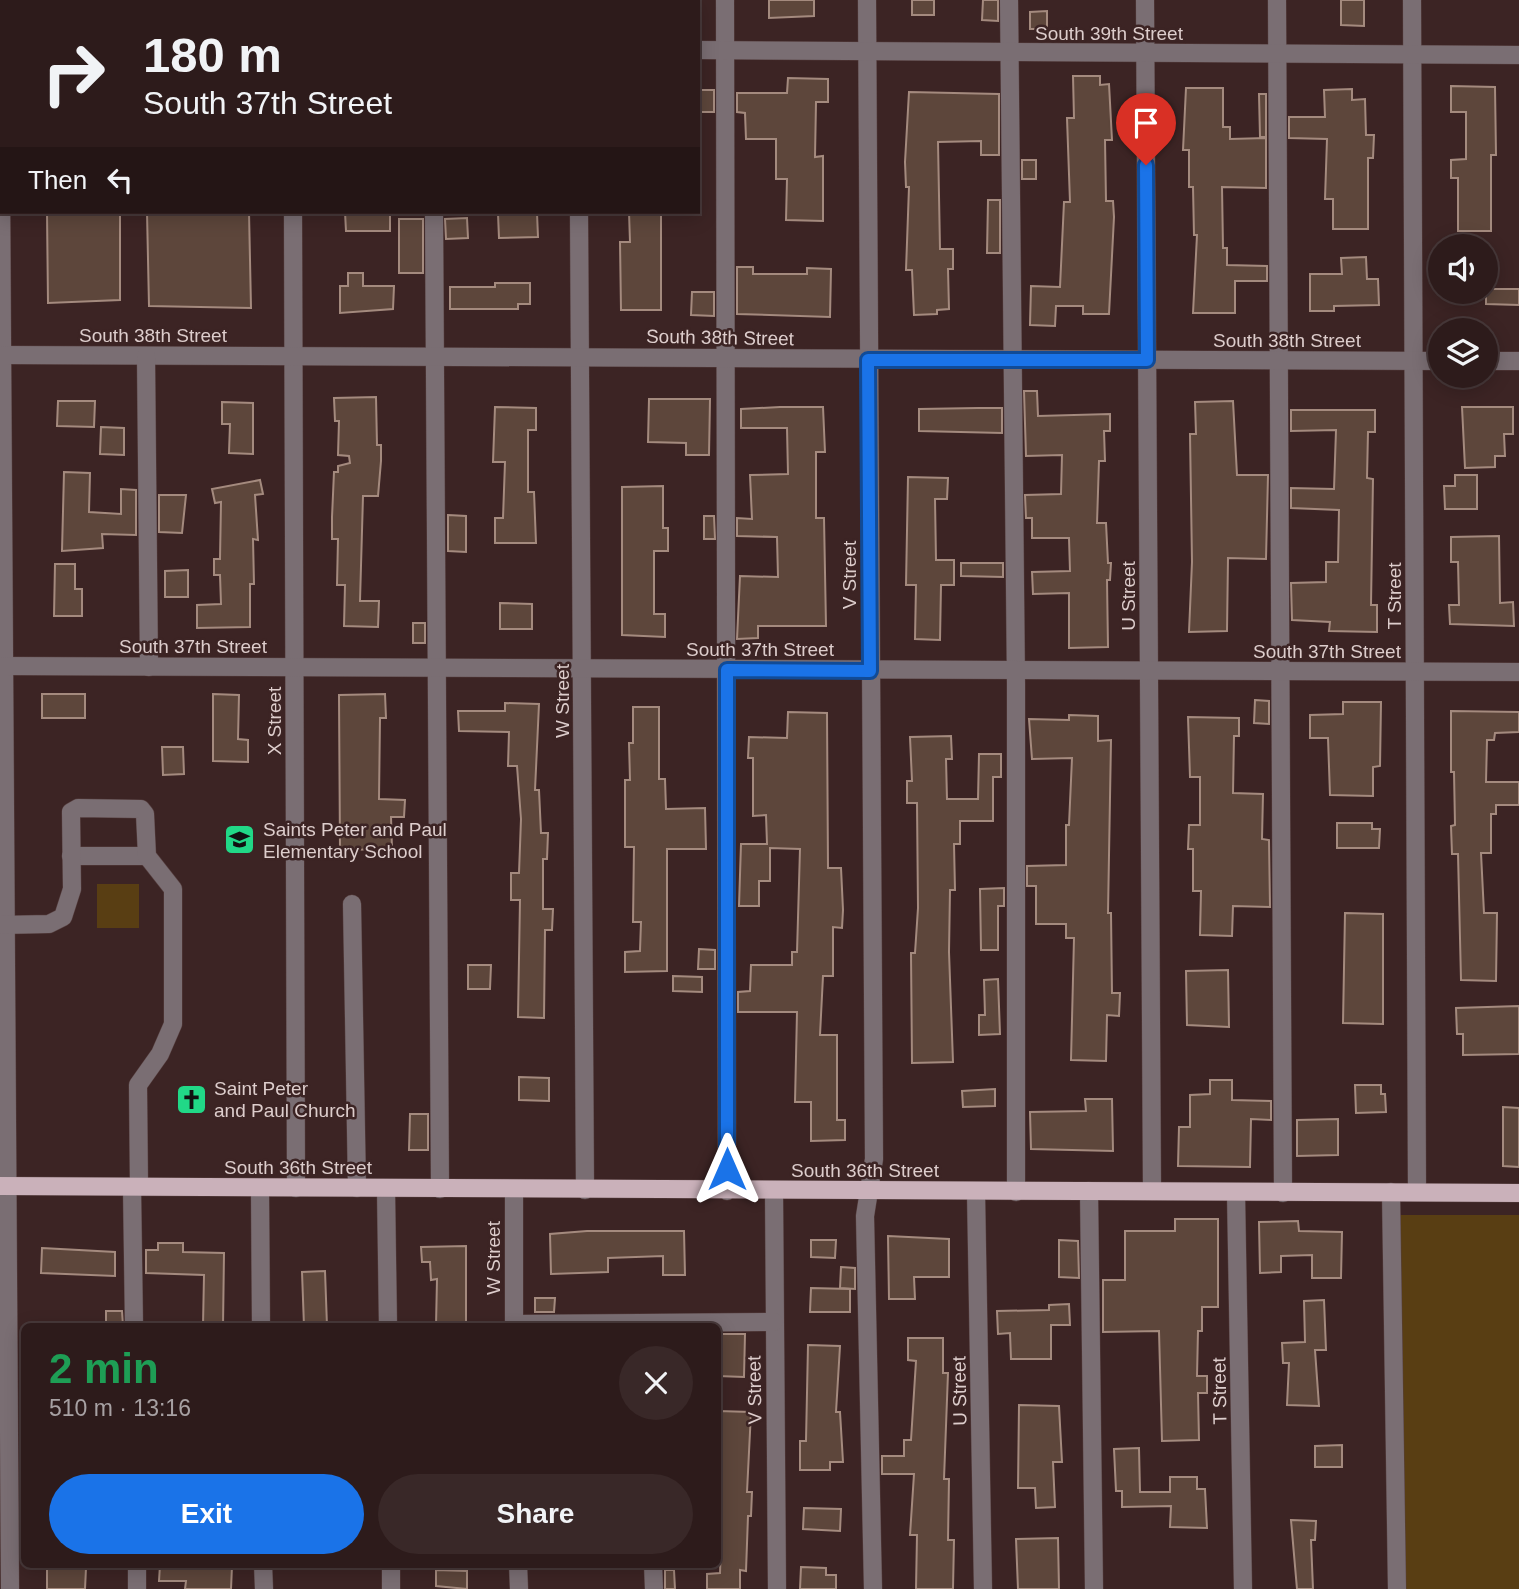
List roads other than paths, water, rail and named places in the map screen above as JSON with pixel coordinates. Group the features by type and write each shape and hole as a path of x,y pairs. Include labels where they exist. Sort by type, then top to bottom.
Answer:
{"main road":[{"name":"South 36th Street","path":"4,1186 1519,1193"}],"street":[{"path":"725,0 727,1191"},
{"name":"V Street","path":"867,0 874,1159 865,1216 873,1589"},
{"path":"1009,0 1016,669 1016,1192"},
{"name":"U Street","path":"1145,0 1152,1191"},
{"path":"1277,0 1283,1193"},
{"name":"T Street","path":"1412,0 1417,1192"},
{"name":"South 39th Street","path":"700,50 1519,55"},
{"path":"1,214 5,1444 10,1589"},
{"name":"X Street","path":"293,214 296,1188"},
{"path":"434,214 439,668 440,1189"},
{"name":"W Street","path":"579,214 585,1189"},
{"name":"South 38th Street","path":"1,355 1428,361"},
{"path":"146,356 149,667"},
{"path":"1498,361 1519,361"},
{"name":"South 37th Street","path":"2,666 1519,672"},
{"path":"3,925 49,924 62,917 72,889 71,812 78,808 141,809 145,814 153,863 173,889 173,1024 168,1039 138,1085 134,1323"},
{"path":"71,856 153,863"},
{"path":"352,904 358,1188"},
{"path":"260,1188 261,1323"},
{"path":"386,1189 388,1323"},
{"name":"W Street","path":"514,1190 514,1323"},
{"name":"V Street","path":"774,1191 777,1589"},
{"path":"1089,1191 1094,1589"},
{"name":"U Street","path":"976,1192 983,1589"},
{"path":"1391,1192 1396,1589"},
{"name":"T Street","path":"1236,1193 1243,1589"},
{"path":"721,1323 774,1322"},
{"path":"137,1568 137,1589"},
{"path":"263,1568 264,1589"},
{"path":"391,1568 391,1589"},
{"path":"518,1568 519,1589"},
{"path":"653,1568 654,1589"}],"place":[{"name":"Saints Peter and Paul Elementary School","path":"240,840"},
{"name":"Saint Peter and Paul Church","path":"191,1099"}]}
